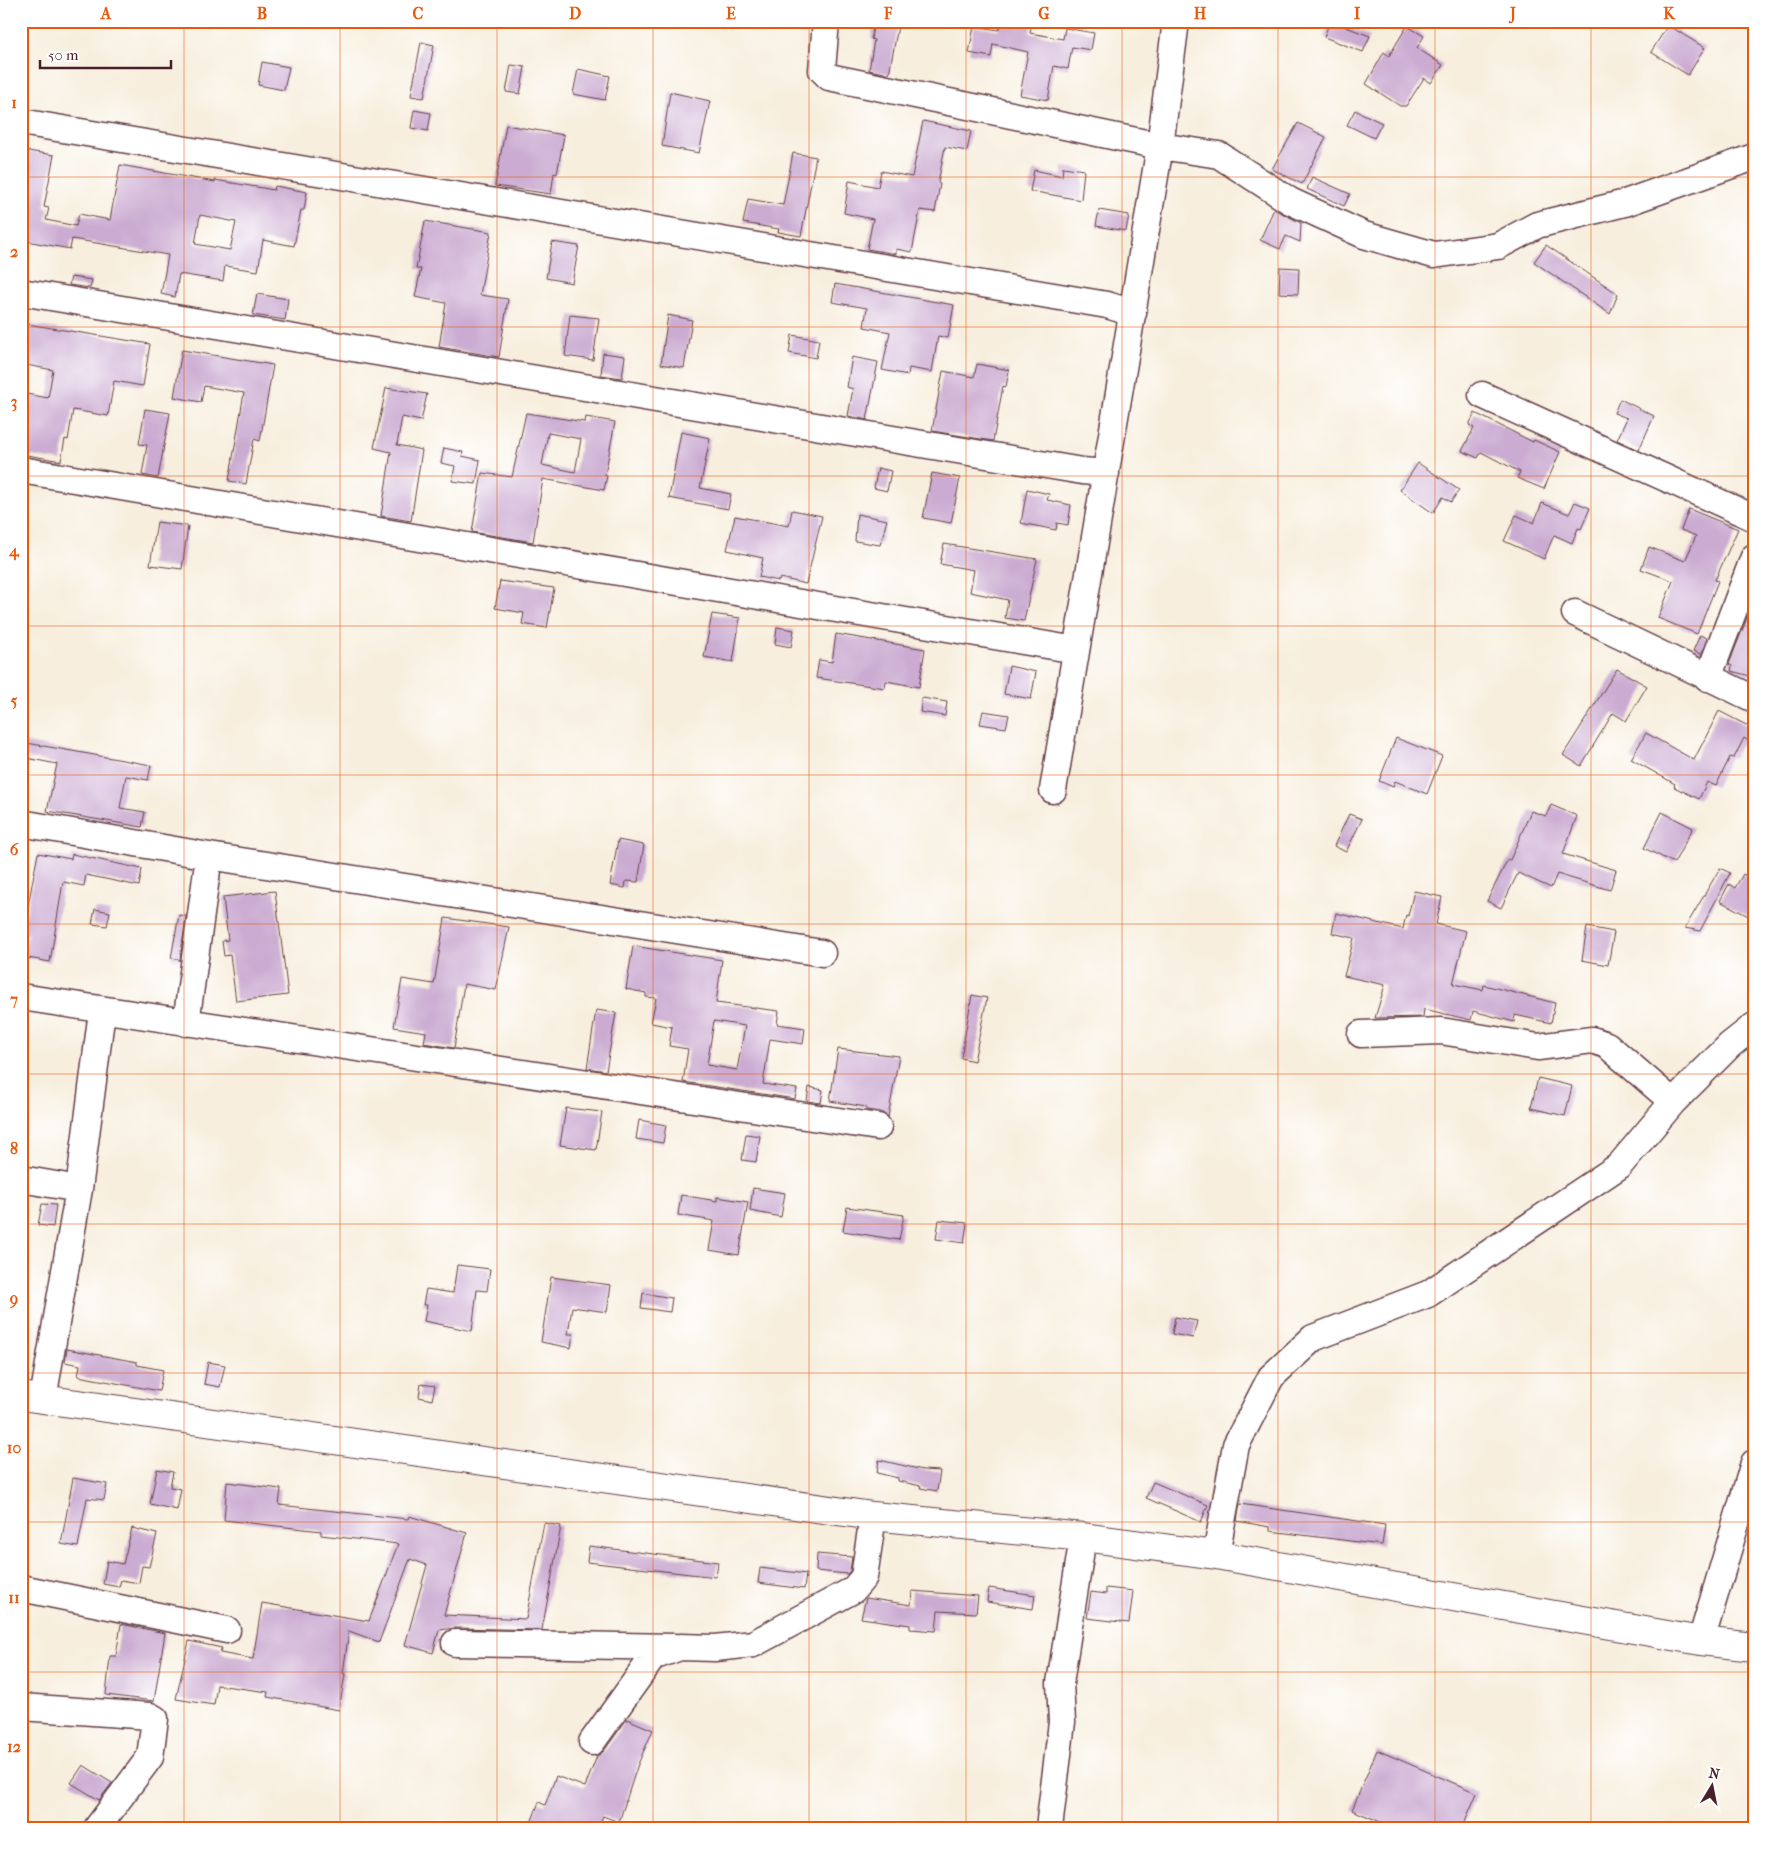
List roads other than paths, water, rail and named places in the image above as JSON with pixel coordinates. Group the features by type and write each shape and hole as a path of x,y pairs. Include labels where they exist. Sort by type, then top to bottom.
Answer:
{"main road":[{"path":"32,1398 873,1516 1083,1538 1216,1555 1701,1641 1754,1647"}],"street":[{"path":"826,21 822,70 829,77 1160,146 1219,155 1290,201 1364,235 1434,255 1498,246 1537,225 1625,203 1754,157"},
{"path":"1053,790 1160,146 1176,21"},
{"path":"21,122 1097,303 1133,313"},
{"path":"21,292 1072,470 1106,473"},
{"path":"1482,395 1754,518"},
{"path":"21,470 1076,650"},
{"path":"1708,678 1754,557"},
{"path":"1575,613 1754,699"},
{"path":"21,822 209,856 822,953"},
{"path":"186,1023 209,856"},
{"path":"21,997 102,1011 878,1127"},
{"path":"32,1398 79,1189 102,1011"},
{"path":"1216,1555 1236,1445 1271,1377 1313,1338 1428,1294 1619,1166 1673,1102 1730,1046 1754,1026"},
{"path":"1361,1034 1441,1031 1538,1047 1592,1040 1607,1044 1673,1102"},
{"path":"21,1179 79,1189"},
{"path":"1701,1641 1754,1463"},
{"path":"455,1643 715,1648 753,1644 853,1590 864,1578 873,1516"},
{"path":"1049,1828 1062,1722 1060,1683 1083,1538"},
{"path":"21,1588 227,1630"},
{"path":"592,1742 653,1657 680,1647"},
{"path":"21,1707 150,1716 155,1719 150,1758 97,1828"}]}
